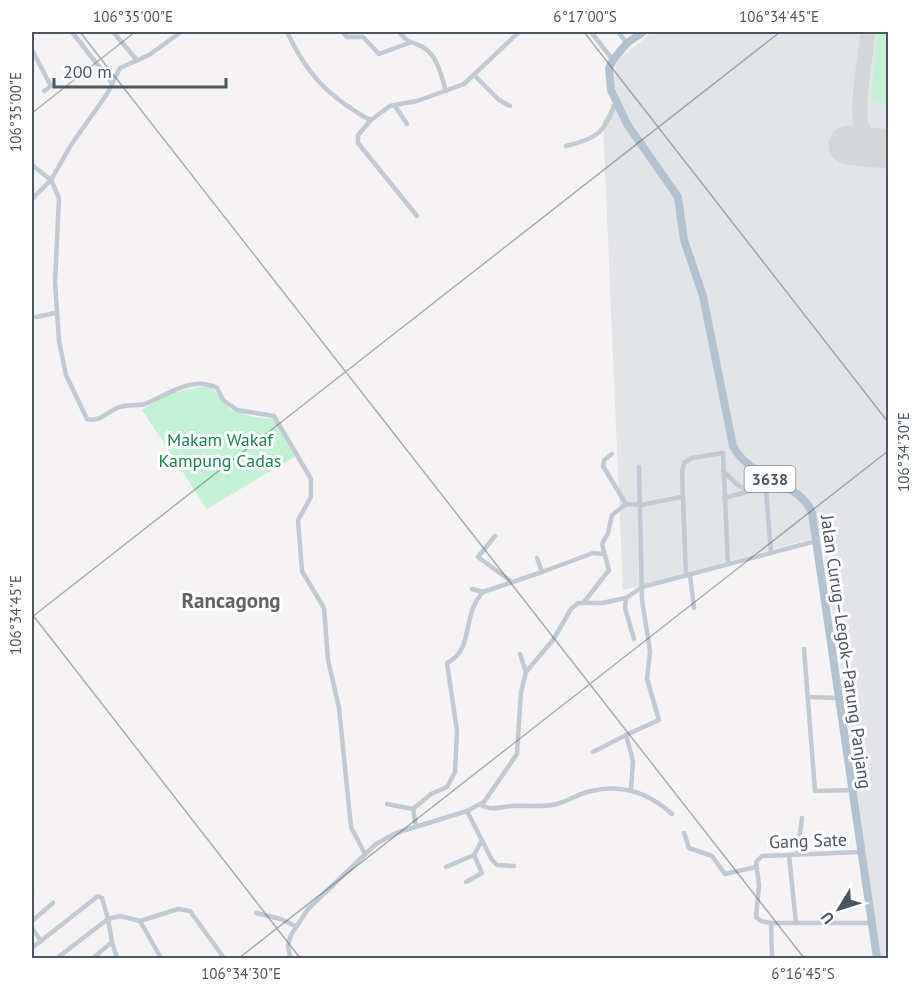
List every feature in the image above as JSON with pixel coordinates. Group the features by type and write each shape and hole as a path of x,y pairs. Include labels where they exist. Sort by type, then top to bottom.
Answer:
{"main road":[{"path":"613,60 627,43 643,32"},
{"name":"Jalan Curug–Legok–Parung Panjang","path":"613,60 609,68 609,81 615,103 678,197 684,240 703,296 734,446 746,463 805,501 812,513 837,698 877,958"}],"street":[{"path":"72,32 111,82"},
{"path":"113,32 136,59"},
{"path":"32,199 51,180 71,145 107,94 120,68 159,49 181,32"},
{"path":"287,32 294,49 314,78 333,95 371,120"},
{"path":"342,32 347,37 363,36 379,54 409,43"},
{"path":"399,32 409,43 421,46 432,55 446,91"},
{"path":"417,216 358,143 358,135 385,109 464,84 519,32"},
{"path":"591,32 613,60"},
{"path":"618,32 627,43"},
{"path":"32,50 51,86 44,91"},
{"path":"475,76 500,100 510,105"},
{"path":"566,147 598,134 607,124 615,103"},
{"path":"396,106 407,124"},
{"path":"32,165 51,180 60,204 55,313 66,375 87,419 94,420 123,405 142,405 174,390 206,384 217,388 223,400 237,410 274,416 304,462 312,486 310,496 298,520 303,571 324,608 328,660 339,708 351,827 365,854"},
{"path":"36,317 55,313"},
{"path":"694,608 688,576 681,496 682,467 686,461 725,452 723,471 728,564"},
{"path":"612,454 604,460 603,466 626,504"},
{"path":"593,752 659,720 647,679 650,651 642,587 639,467"},
{"path":"723,471 740,486 751,491"},
{"path":"724,498 751,491 766,490 771,553"},
{"path":"584,602 609,570 602,544 608,533 609,520 626,504 641,505 681,496"},
{"path":"495,536 478,557 512,582"},
{"path":"283,958 290,958 288,945 296,926 317,899 365,854 396,832 481,805 517,754 521,692 526,672 553,640 571,609 578,603 602,603 626,598 642,587 816,541"},
{"path":"413,809 431,794 447,787 455,772 458,730 447,663 454,660 468,641 469,615 475,600 483,592 593,553 604,554"},
{"path":"537,558 542,572"},
{"path":"472,589 483,592"},
{"path":"626,598 625,608 634,639"},
{"path":"804,649 815,791 852,790"},
{"path":"520,654 526,672"},
{"path":"809,697 837,698"},
{"path":"626,735 633,761 631,789"},
{"path":"481,805 490,809 527,805 543,807 558,804 586,792 631,789 662,804 672,814"},
{"path":"387,804 413,809"},
{"path":"413,809 416,826"},
{"path":"467,811 495,864 514,866"},
{"path":"797,855 802,818"},
{"path":"684,833 689,848 712,856 725,874 756,867 759,885 756,912 759,920 771,923 872,924"},
{"path":"446,867 474,855 482,841"},
{"name":"Gang Sate","path":"756,867 758,859 767,855 861,852"},
{"path":"466,882 482,873 474,855"},
{"path":"789,855 796,923"},
{"path":"32,948 97,896 102,898 117,958"},
{"path":"32,921 53,903"},
{"path":"57,958 108,919 120,916 140,921 178,909 190,911 224,958"},
{"path":"256,913 281,919 296,926"},
{"path":"140,921 161,958"},
{"path":"771,923 772,957"},
{"path":"32,928 41,941"},
{"path":"93,958 112,942"}],"shaded area":[{"path":"652,32 888,32 888,958 880,958 822,536 623,590 603,121 618,96 613,81 617,61"}],"green space":[{"path":"877,32 888,32 888,105 871,100"},
{"name":"Makam Wakaf Kampung Cadas","path":"209,385 231,410 254,417 276,419 296,456 207,509 142,410 168,394"}],"taxiway":[{"path":"868,32 860,93 861,125 867,136 883,148"}],"runway":[{"path":"848,145 888,149"}],"district":[{"name":"Rancagong","path":"231,601"}]}
